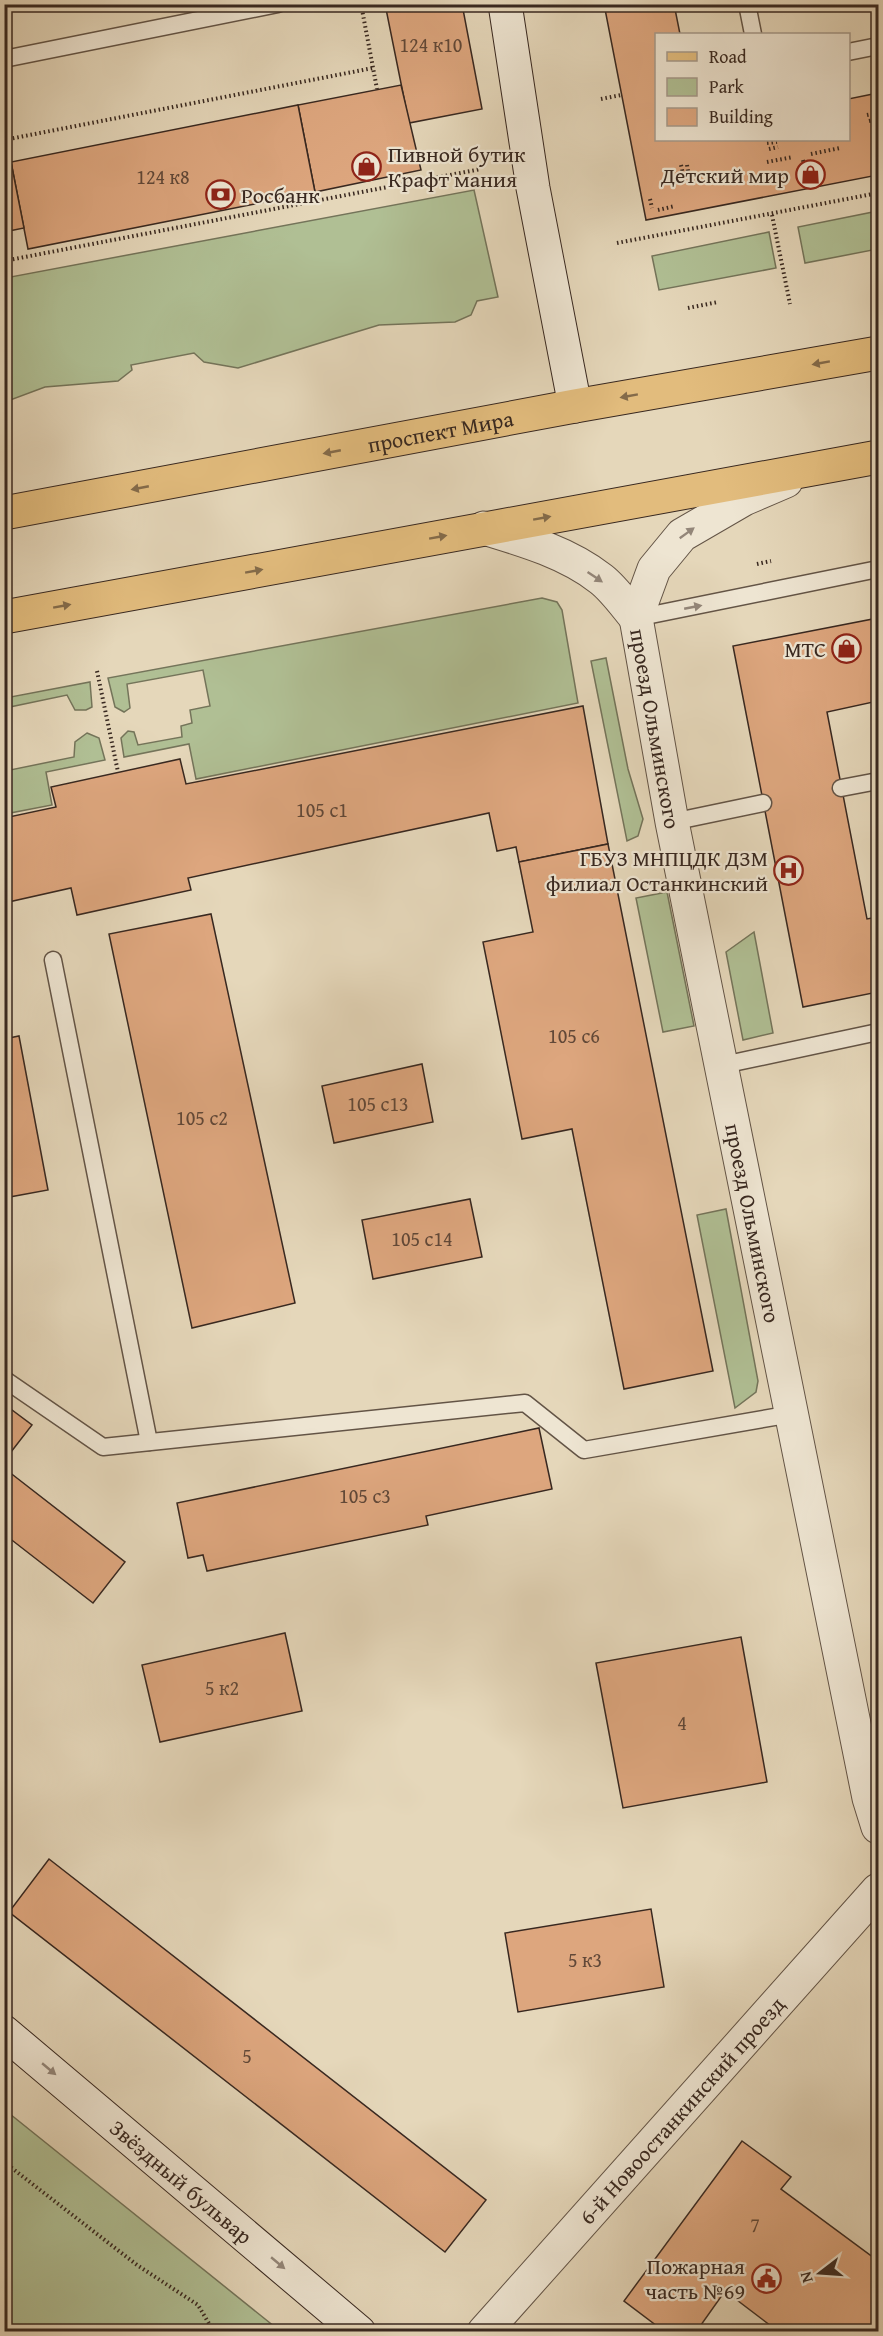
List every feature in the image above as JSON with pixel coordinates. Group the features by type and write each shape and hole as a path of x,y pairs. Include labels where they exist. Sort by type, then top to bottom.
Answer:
{"main road":[{"name":"проспект Мира","path":"4,513 575,406 879,353"},
{"path":"4,617 879,458"}],"street":[{"path":"505,4 533,188 575,406"},
{"name":"проезд Ольминского","path":"812,469 744,499 682,535 654,569 636,618 672,822 723,1065 869,1798 879,1827"},
{"name":"проезд Ольминского","path":"484,528 527,541 569,560 601,580 636,618"},
{"name":"6-й Новоостанкинский проезд","path":"484,2331 879,1890"},
{"name":"Звёздный бульвар","path":"4,2032 359,2331"}],"lane":[{"path":"4,59 278,4"},
{"path":"747,4 753,33"},
{"path":"850,52 879,46"},
{"path":"636,618 879,569"},
{"path":"841,788 879,781"},
{"path":"672,822 763,803"},
{"path":"53,960 149,1442"},
{"path":"723,1065 879,1032"},
{"path":"4,1379 103,1447 525,1403 584,1450 792,1414"}],"path":[{"path":"361,4 377,89"},
{"path":"4,140 373,68"},
{"path":"601,99 621,95"},
{"path":"867,115 877,113"},
{"path":"869,121 878,119"},
{"path":"768,143 777,142"},
{"path":"769,149 778,147"},
{"path":"811,154 840,148"},
{"path":"767,162 793,157"},
{"path":"684,165 686,177"},
{"path":"4,261 481,170"},
{"path":"395,176 398,187"},
{"path":"617,243 879,194"},
{"path":"650,199 652,208"},
{"path":"658,210 675,206"},
{"path":"772,214 790,304"},
{"path":"688,308 718,302"},
{"path":"757,564 771,561"},
{"path":"97,671 118,772"},
{"path":"4,2162 137,2265 198,2305 214,2331"}],"green space":[{"path":"474,190 498,297 477,301 471,315 455,322 379,325 238,368 204,362 194,353 131,365 132,370 118,381 45,387 5,402 5,278"},
{"path":"878,211 878,249 805,263 798,227"},
{"path":"769,232 776,268 659,290 652,256"},
{"path":"542,598 557,602 562,610 578,703 196,779 189,744 124,757 121,738 128,731 134,732 138,745 182,737 181,726 192,723 190,710 210,706 203,670 127,684 130,708 124,712 115,707 108,678"},
{"path":"606,658 628,769 643,819 638,836 627,841 591,661"},
{"path":"90,682 92,707 86,710 75,710 67,695 5,708 5,698"},
{"path":"87,733 99,738 105,760 46,772 52,805 5,814 5,771 74,757 75,742"},
{"path":"667,892 694,1026 663,1032 636,898"},
{"path":"754,932 773,1033 743,1040 726,952"},
{"path":"726,1209 758,1381 756,1392 735,1408 697,1215"},
{"path":"5,2110 280,2331 5,2331"}],"building":[{"path":"385,4 462,4 482,109 409,123"},
{"path":"604,4 674,4 680,33 655,33 655,141 850,141 850,99 878,93 878,175 646,220"},
{"path":"401,85 421,170 315,192 298,105"},
{"path":"298,105 315,192 28,249 11,162"},
{"path":"11,162 24,228 4,232 4,163"},
{"path":"878,618 878,701 827,712 867,919 878,917 878,992 803,1007 733,646"},
{"path":"583,706 608,844 519,862 516,847 497,851 489,813 188,878 191,890 77,915 71,888 4,903 4,818 56,807 51,787 180,759 186,784"},
{"path":"608,844 713,1371 624,1389 572,1129 522,1139 483,942 533,932 519,862"},
{"path":"211,914 295,1303 192,1328 109,934"},
{"path":"19,1036 48,1190 4,1198 4,1039"},
{"path":"422,1064 433,1122 334,1143 322,1086"},
{"path":"470,1199 482,1257 373,1279 362,1220"},
{"path":"4,1404 32,1425 4,1461"},
{"path":"539,1428 552,1489 426,1516 428,1525 207,1571 203,1555 188,1558 177,1503"},
{"path":"4,1468 125,1562 93,1603 4,1534"},
{"path":"285,1633 302,1711 160,1742 142,1665"},
{"path":"741,1637 767,1782 623,1808 596,1663"},
{"path":"49,1859 486,2200 445,2252 9,1912"},
{"path":"651,1909 664,1987 518,2012 505,1933"},
{"path":"742,2141 791,2177 781,2189 878,2261 878,2332 779,2332 725,2291 696,2332 665,2332 624,2301"}],"place":[{"name":"Пивной бутик Крафт мания","path":"367,167"},
{"name":"Детский мир","path":"810,175"},
{"name":"Росбанк","path":"220,195"},
{"name":"МТС","path":"847,649"},
{"name":"ГБУЗ МНПЦДК ДЗМ филиал Останкинский","path":"789,871"},
{"name":"Пожарная часть №69","path":"766,2279"}]}
